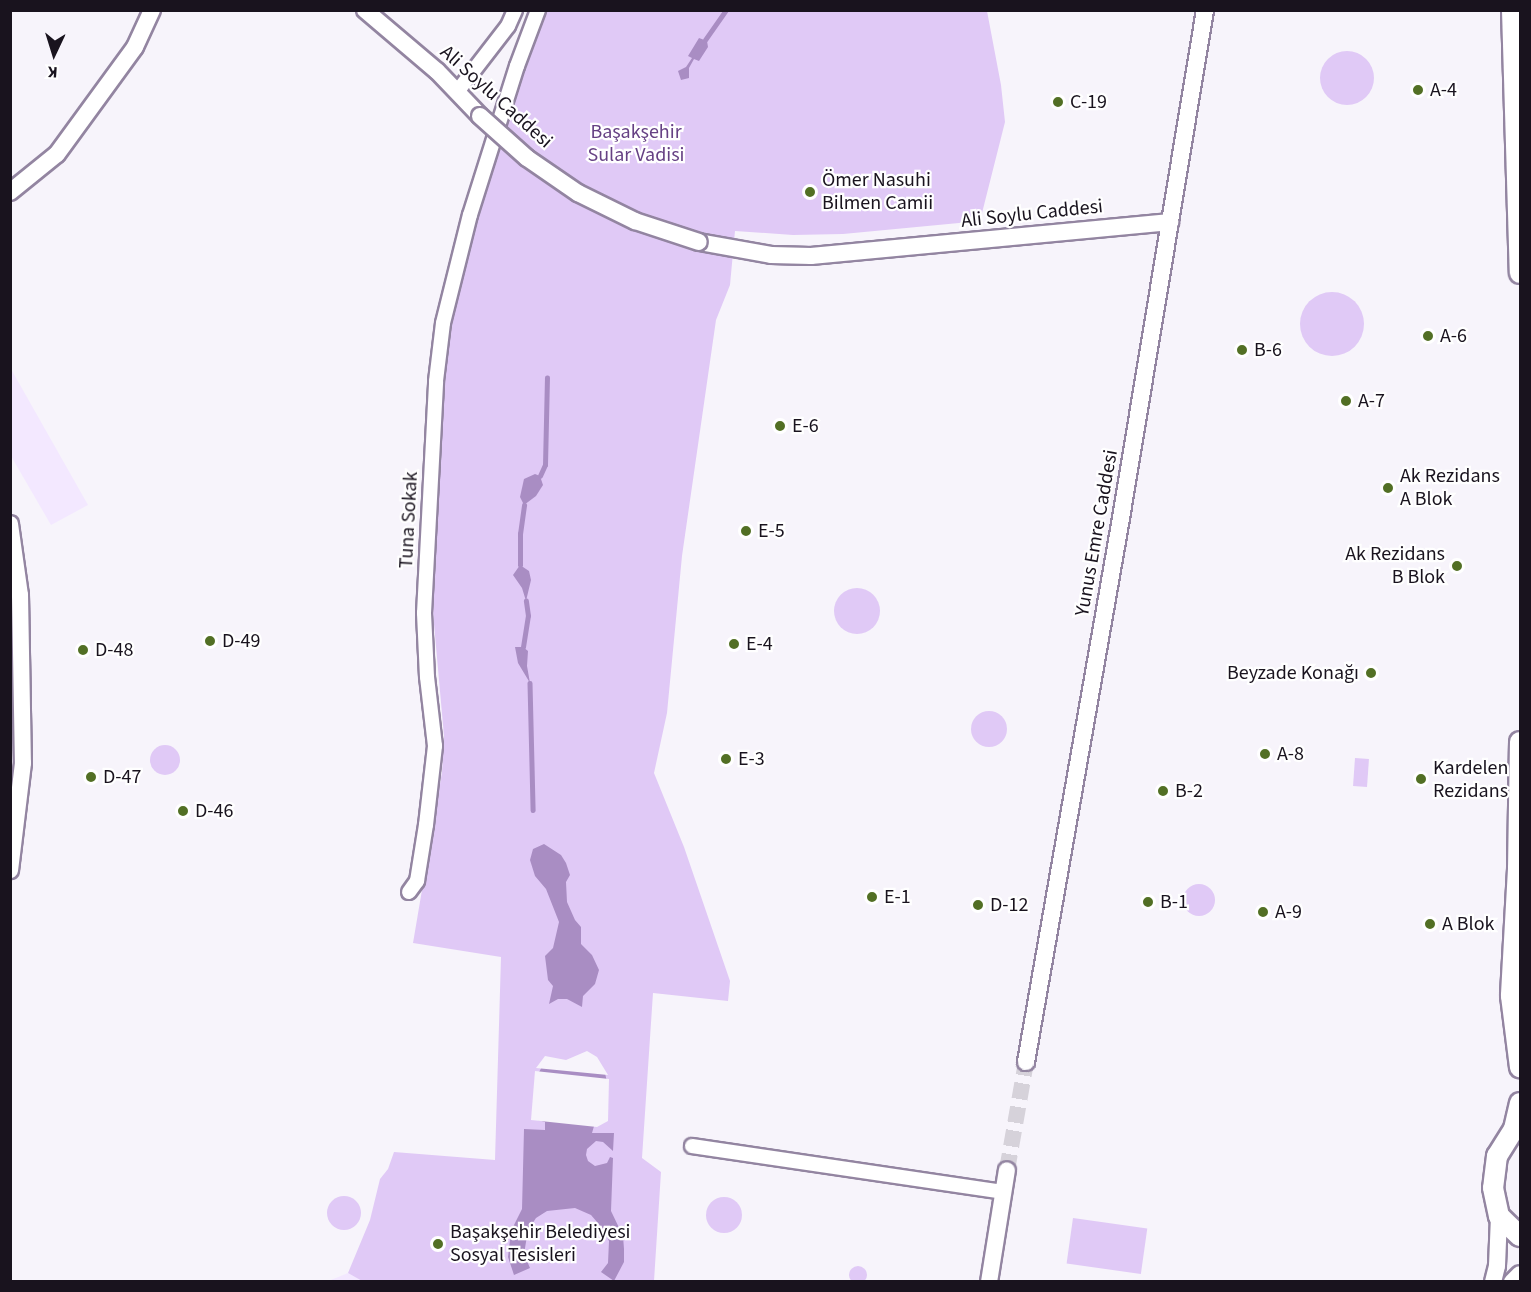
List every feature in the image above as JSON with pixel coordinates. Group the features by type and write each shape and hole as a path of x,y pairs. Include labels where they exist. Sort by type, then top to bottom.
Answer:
{"main road":[{"path":"1512,10 1521,273"},
{"path":"1521,742 1518,869 1510,996 1521,1067"},
{"path":"1521,1103 1517,1127 1502,1145 1494,1170 1493,1188 1499,1216 1521,1236"}],"street":[{"path":"135,47 139,10"},
{"path":"10,192 57,154 135,47 152,10"},
{"name":"Ali Soylu Caddesi","path":"365,10 458,92 480,116 527,158 578,193 635,221 699,242 771,255 811,256 1170,222"},
{"path":"458,92 508,26 515,10"},
{"name":"Tuna Sokak","path":"409,892 417,880 419,869 435,746 427,677 424,614 436,381 443,322 489,154 538,10"},
{"name":"Yunus Emre Caddesi","path":"1026,1062 1205,10"},
{"path":"10,524 20,594 23,763 10,870"},
{"path":"692,1146 1003,1192"},
{"path":"989,1281 1007,1170"},
{"path":"1492,1281 1497,1266 1499,1216"},
{"path":"1512,1281 1521,1274"}],"shaded area":[{"path":"699,38 707,41 708,47 699,61 694,59 689,68 689,78 681,80 678,71 686,67 692,58 688,56"},
{"path":"11,369 88,505 51,525 11,456"},
{"path":"535,474 540,476 543,485 536,496 524,505 520,497 524,479"},
{"path":"520,565 529,571 531,580 526,601 522,588 513,575"},
{"path":"515,647 523,647 528,651 527,666 530,683 518,663"},
{"path":"544,844 561,855 566,863 570,875 566,882 567,902 575,920 581,927 581,944 592,955 599,970 595,984 583,996 582,1007 567,999 558,999 549,1004 553,986 548,980 545,956 553,948 559,922 546,889 535,876 530,860 533,849"},
{"path":"546,1059 605,1073 607,1082 592,1133 614,1133 613,1151 603,1142 596,1141 587,1149 586,1155 588,1161 595,1166 607,1163 610,1157 613,1158 611,1211 623,1236 624,1249 624,1262 614,1281 601,1272 608,1263 609,1241 603,1229 591,1215 575,1208 547,1211 536,1218 528,1230 524,1254 530,1268 514,1275 508,1257 511,1231 522,1209 524,1129 545,1130 545,1122 534,1119 536,1078"},
{"path":"348,1273 364,1281 326,1282"}],"green space":[{"name":"Başakşehir Sular Vadisi","path":"544,11 987,11 1001,85 1005,122 980,221 843,234 793,235 735,231 730,285 716,320 682,556 667,713 654,773 684,847 730,981 728,1001 653,993 642,1158 661,1172 654,1281 364,1282 348,1273 370,1220 380,1179 388,1169 394,1152 495,1160 501,957 413,943 442,772 444,736 433,613 444,371 462,268 505,120"},
{"path":"1342,51 1352,51 1362,55 1370,63 1374,78 1370,93 1362,101 1352,105 1342,105 1332,101 1324,93 1320,83 1320,73 1324,63 1332,55"},
{"path":"1332,292 1350,297 1355,301 1359,306 1364,324 1359,342 1355,347 1350,351 1332,356 1314,351 1309,347 1305,342 1300,324 1305,306 1309,301 1314,297"},
{"path":"857,588 873,595 880,611 873,627 857,634 841,627 834,611 841,595"},
{"path":"989,711 1001,717 1007,729 1001,741 989,747 977,741 971,729 977,717"},
{"path":"165,745 176,749 180,760 176,771 165,775 154,771 150,760 154,749"},
{"path":"1355,758 1369,759 1367,787 1353,786"},
{"path":"1199,884 1210,889 1215,900 1210,911 1199,916 1188,911 1183,900 1188,889"},
{"path":"344,1196 356,1201 361,1213 356,1225 344,1230 332,1225 327,1213 332,1201"},
{"path":"724,1197 737,1202 742,1215 737,1228 724,1233 711,1228 706,1215 711,1202"},
{"path":"1073,1218 1147,1228 1141,1274 1067,1264"},
{"path":"858,1266 864,1269 867,1275 864,1281 858,1284 852,1281 849,1275 852,1269"}],"pier":[{"path":"587,1051 597,1057 608,1075 536,1068 545,1056 566,1060"},
{"path":"535,1071 609,1079 608,1121 597,1127 531,1120"}],"waterway":[{"path":"705,40 726,10"},
{"path":"540,476 545,465 547,378"},
{"path":"520,565 520,534 524,505"},
{"path":"523,647 528,616 526,601"},
{"path":"530,683 533,810"}],"tunnel":[{"path":"1007,1170 1026,1062"}],"place":[{"name":"A-4","path":"1418,90"},
{"name":"C-19","path":"1058,102"},
{"name":"Ömer Nasuhi Bilmen Camii","path":"810,192"},
{"name":"A-6","path":"1428,336"},
{"name":"B-6","path":"1242,350"},
{"name":"A-7","path":"1346,401"},
{"name":"E-6","path":"780,426"},
{"name":"Ak Rezidans A Blok","path":"1388,488"},
{"name":"E-5","path":"746,531"},
{"name":"Ak Rezidans B Blok","path":"1457,566"},
{"name":"D-49","path":"210,641"},
{"name":"E-4","path":"734,644"},
{"name":"D-48","path":"83,650"},
{"name":"Beyzade Konağı","path":"1371,673"},
{"name":"A-8","path":"1265,754"},
{"name":"E-3","path":"726,759"},
{"name":"D-47","path":"91,777"},
{"name":"Kardelen Rezidans","path":"1421,779"},
{"name":"B-2","path":"1163,791"},
{"name":"D-46","path":"183,811"},
{"name":"E-1","path":"872,897"},
{"name":"B-1","path":"1148,902"},
{"name":"D-12","path":"978,905"},
{"name":"A-9","path":"1263,912"},
{"name":"A Blok","path":"1430,924"},
{"name":"Başakşehir Belediyesi Sosyal Tesisleri","path":"438,1244"}]}
